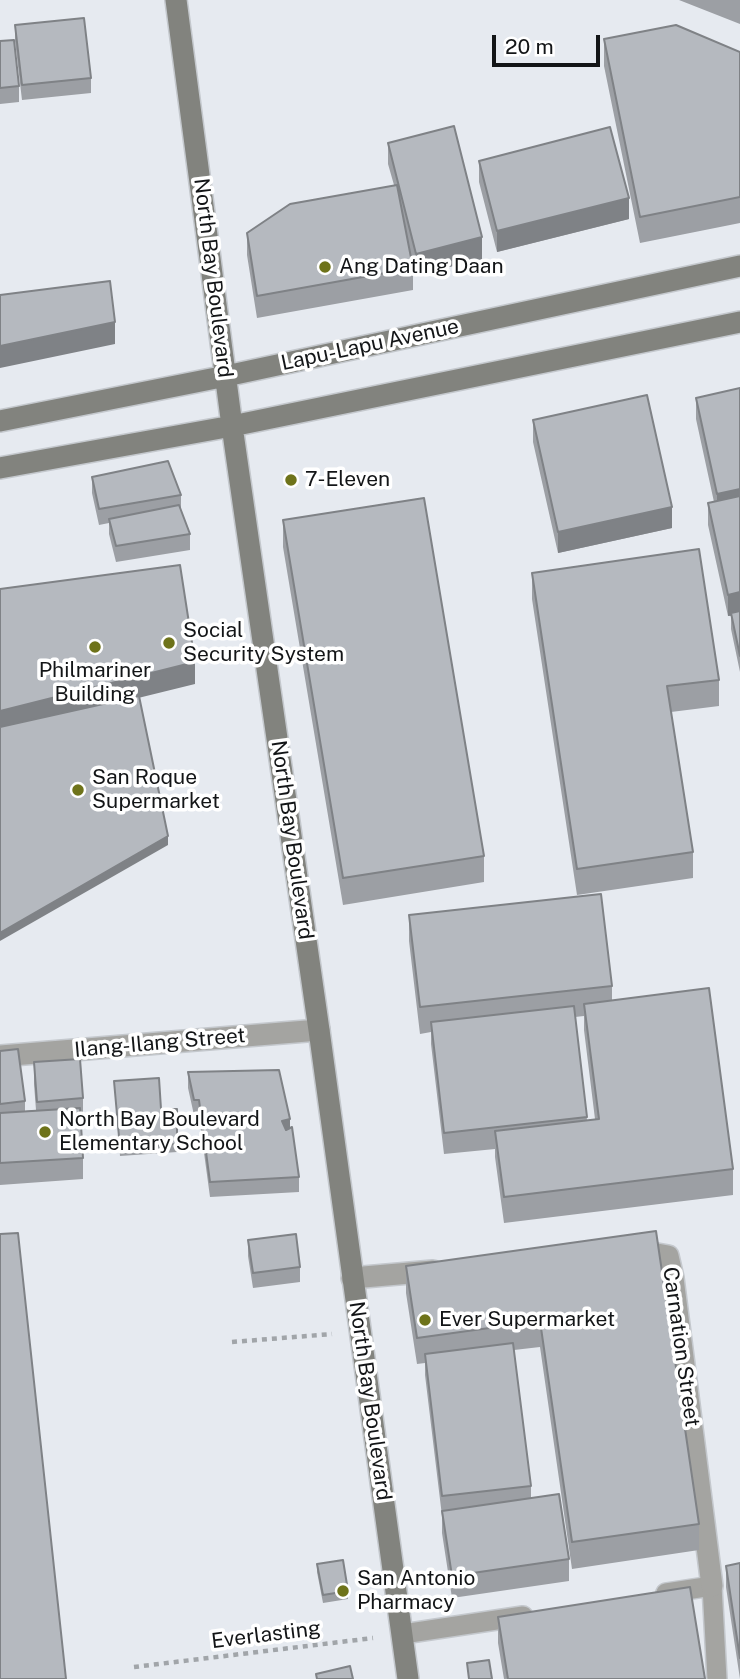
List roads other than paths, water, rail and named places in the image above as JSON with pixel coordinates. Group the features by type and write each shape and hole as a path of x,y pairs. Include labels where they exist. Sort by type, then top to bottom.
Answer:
{"main road":[{"name":"North Bay Boulevard","path":"176,0 232,425 408,1679"},
{"name":"Lapu-Lapu Avenue","path":"0,421 226,376 740,266"},
{"path":"0,468 232,425 740,322"}],"street":[{"name":"Ilang-Ilang Street","path":"0,1056 319,1030"},
{"name":"Carnation Street","path":"615,1257 657,1254 668,1256 712,1586"},
{"path":"352,1278 449,1270"}],"lane":[{"path":"644,1597 712,1586 717,1679"},
{"path":"403,1634 537,1614"}],"place":[{"name":"Ang Dating Daan","path":"325,267"},
{"name":"7-Eleven","path":"291,480"},
{"name":"Social Security System","path":"169,643"},
{"name":"Philmariner Building","path":"95,647"},
{"name":"San Roque Supermarket","path":"78,790"},
{"name":"North Bay Boulevard Elementary School","path":"45,1132"},
{"name":"Ever Supermarket","path":"425,1320"},
{"name":"San Antonio Pharmacy","path":"343,1591"}]}
